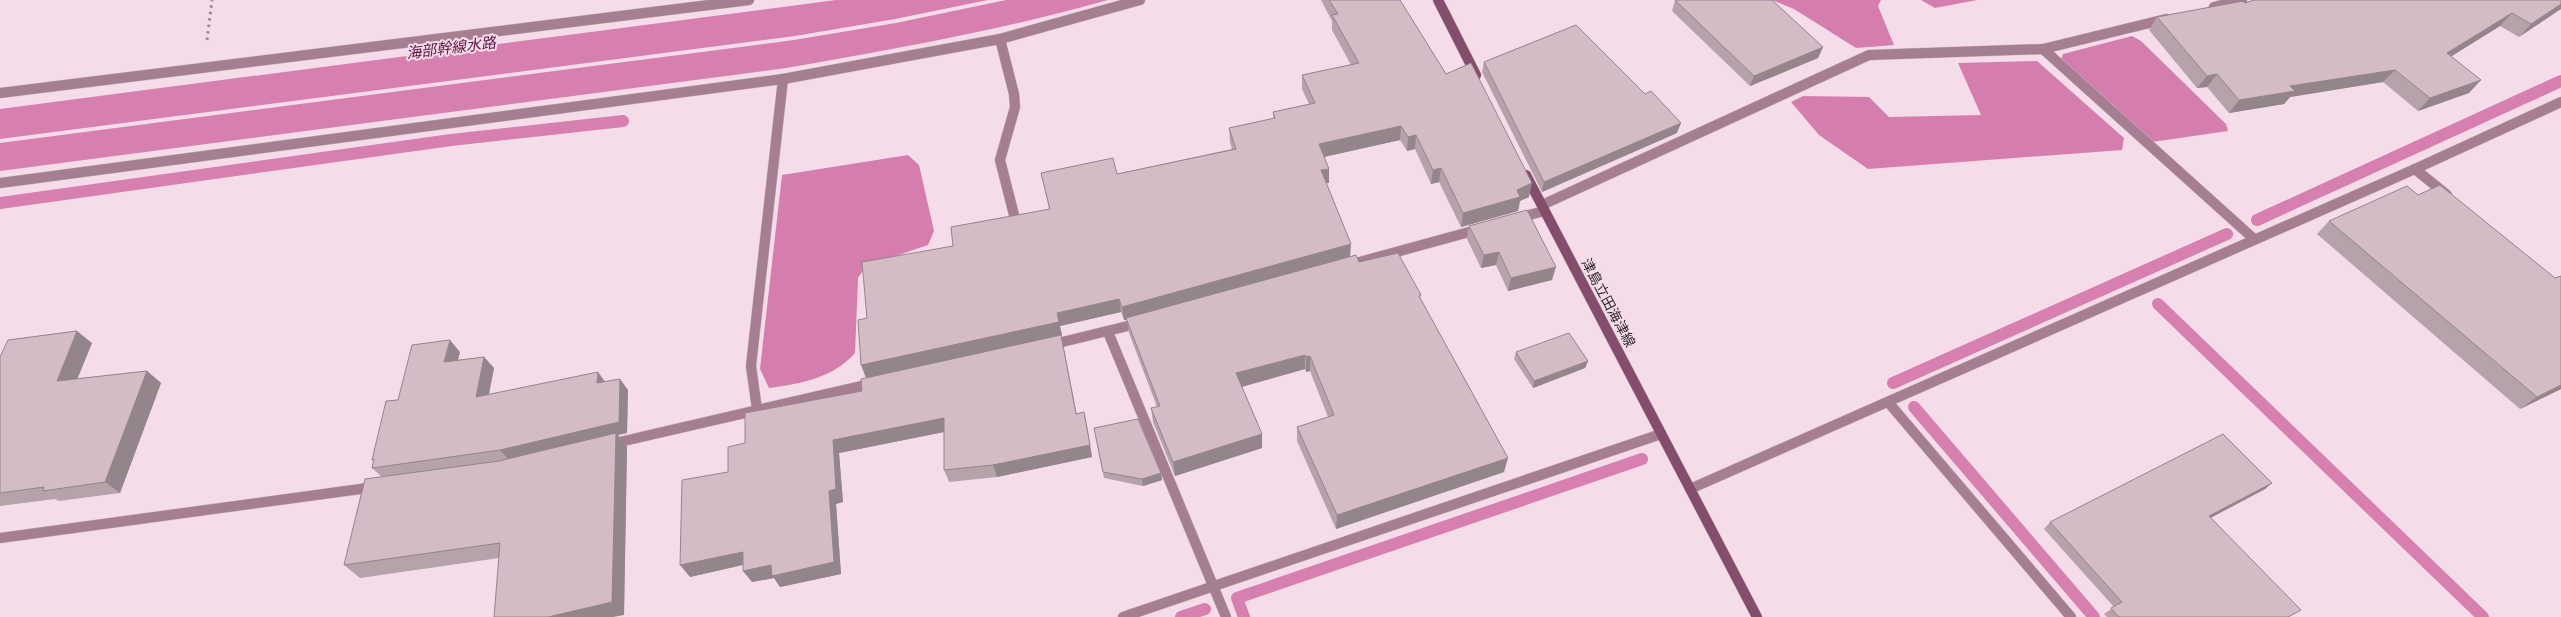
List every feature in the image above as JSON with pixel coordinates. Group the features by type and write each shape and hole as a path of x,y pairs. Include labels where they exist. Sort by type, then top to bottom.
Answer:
{"main road":[{"path":"1438,0 1481,86"},
{"name":"津島立田海津線","path":"1520,163 1757,617"}],"street":[{"path":"0,94 749,0"},
{"path":"0,183 783,79 1000,39 1140,0"},
{"path":"2204,9 2242,0"},
{"path":"1506,222 1543,208 1869,55 2043,50 2176,16"},
{"path":"1000,39 1014,94 1015,107 1000,160 1015,219"},
{"path":"2043,50 2254,239"},
{"path":"757,409 751,366 783,79"},
{"path":"1690,489 2415,169 2561,102"},
{"path":"2415,169 2453,200"},
{"path":"1345,266 1487,227"},
{"path":"1040,347 1108,332 1155,319"},
{"path":"1108,332 1226,617"},
{"path":"596,448 757,409 884,381"},
{"path":"1888,402 2072,617"},
{"path":"1122,617 1661,434"},
{"path":"0,538 386,485"}],"path":[{"path":"203,68 212,0"}],"shaded area":[{"path":"836,0 988,0 895,19 795,36 0,139 0,109"},
{"path":"1006,0 1108,0 988,30 786,68 0,171 0,143 794,40 896,23"},
{"path":"1772,0 1881,0 1878,6 1894,45 1856,48 1794,9"},
{"path":"1921,0 1977,0 1935,8"},
{"path":"2132,36 2141,41 2226,124 2228,131 2152,142 2061,60 2063,54"},
{"path":"2037,61 2124,138 2122,150 1868,169 1819,135 1791,102 1803,96 1869,97 1889,117 1981,115 1958,63"},
{"path":"908,155 919,165 934,231 928,245 866,266 858,278 855,353 846,362 826,374 804,382 769,388 760,369 782,175"}],"building":[{"path":"1329,0 1400,0 1446,74 1471,63 1532,183 1517,190 1520,197 1463,213 1441,168 1433,170 1416,135 1408,137 1401,126 1319,144 1329,169 1321,170 1351,244 1122,307 1119,299 1057,313 1059,322 861,365 858,320 867,318 862,262 953,246 951,227 1050,209 1041,173 1113,158 1117,174 1236,149 1229,128 1275,118 1273,112 1315,103 1302,75 1359,63 1332,15 1338,14"},
{"path":"1675,0 1772,0 1823,47 1754,76"},
{"path":"2254,0 2561,0 2561,4 2531,24 2512,13 2447,53 2481,80 2430,98 2395,70 2290,86 2295,91 2239,100 2217,74 2207,76 2157,17"},
{"path":"1576,25 1645,94 1651,91 1681,123 1544,182 1484,62"},
{"path":"2440,185 2555,278 2561,276 2561,385 2537,397 2329,221 2407,186 2418,195"},
{"path":"1527,210 1556,267 1511,278 1499,252 1484,255 1469,226"},
{"path":"1398,253 1421,295 1419,296 1508,458 1337,515 1297,427 1334,415 1310,356 1306,357 1305,355 1236,373 1262,434 1173,462 1151,408 1160,406 1126,318 1356,255 1359,262"},
{"path":"77,331 57,381 147,371 105,482 43,491 44,487 0,493 0,357 8,340"},
{"path":"1569,333 1588,361 1534,381 1516,352"},
{"path":"1061,335 1076,414 1084,412 1090,445 993,465 944,470 944,418 833,440 836,489 829,491 834,562 772,576 771,565 743,571 743,552 680,565 682,480 728,472 728,447 745,443 745,413 862,391 861,379"},
{"path":"450,340 444,362 484,357 476,397 598,372 597,383 620,379 619,422 500,450 372,468 374,459 372,460 386,401 398,400 412,345"},
{"path":"1138,419 1161,473 1142,479 1103,472 1094,428"},
{"path":"616,433 612,602 548,617 494,617 500,543 344,565 365,479 499,461"},
{"path":"2223,434 2272,483 2209,516 2301,610 2288,617 2119,617 2111,608 2122,602 2050,522"}],"waterway":[{"path":"2257,220 2561,81"},
{"path":"0,203 451,140 623,121"},
{"path":"1893,383 2227,234"},
{"path":"2158,304 2483,617"},
{"path":"1914,407 2094,617"},
{"path":"1244,617 1237,598 1642,459"},
{"path":"1181,617 1205,609"}],"water label":[{"name":"海部幹線水路","path":"451,48"}]}
